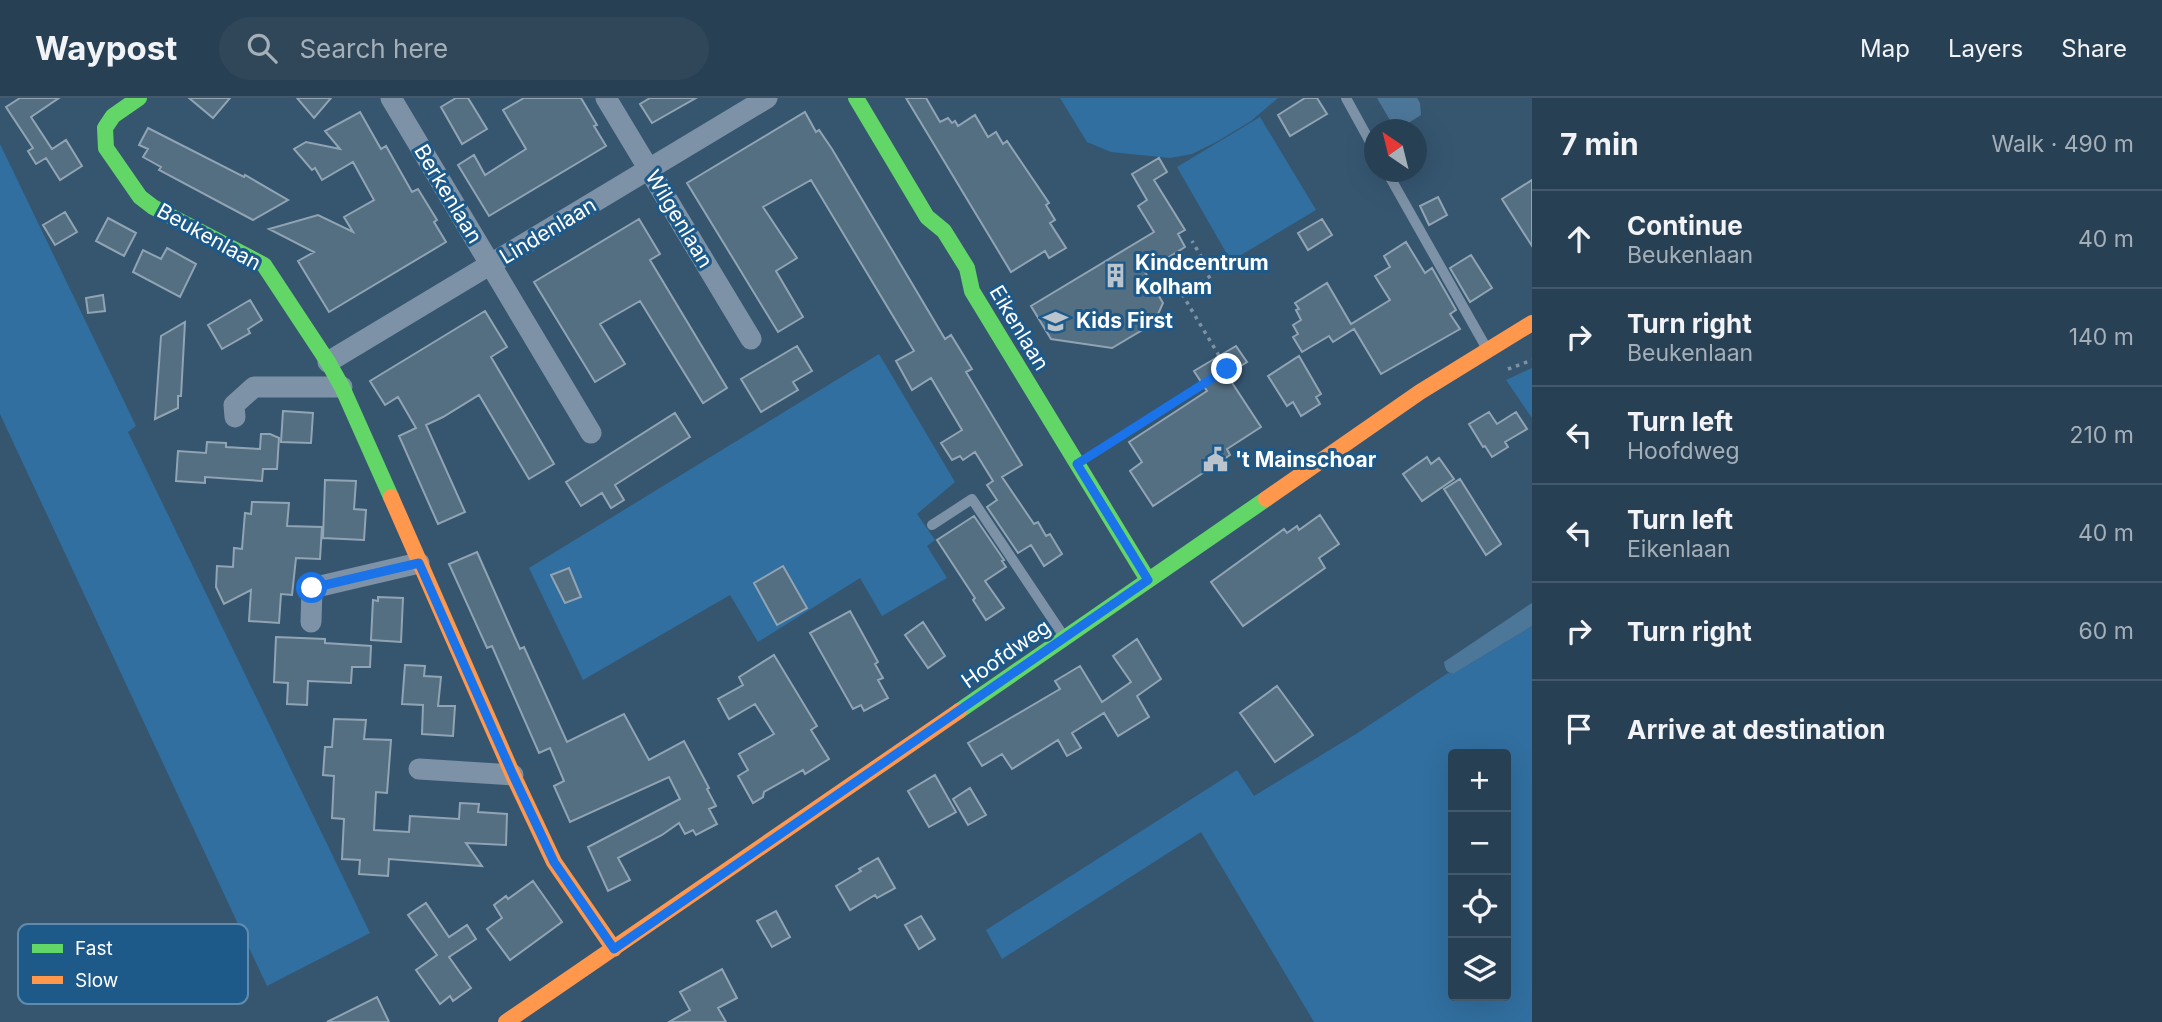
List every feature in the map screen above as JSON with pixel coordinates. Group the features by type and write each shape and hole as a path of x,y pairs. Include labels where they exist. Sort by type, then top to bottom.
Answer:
{"street":[{"name":"Beukenlaan","path":"139,98 113,116 105,128 106,148 140,197 153,207 264,265 328,362 342,387 554,862 614,949"},
{"name":"Berkenlaan","path":"391,98 591,433"},
{"name":"Wilgenlaan","path":"606,98 751,340"},
{"name":"Lindenlaan","path":"328,362 767,98"},
{"name":"Eikenlaan","path":"856,98 927,217 944,231 967,268 971,292 1148,580"},
{"name":"Hoofdweg","path":"506,1022 1420,392 1532,323"},
{"path":"235,416 234,405 254,387 342,387"},
{"path":"311,622 312,588 419,563"},
{"path":"419,769 513,775"}],"lane":[{"path":"1346,98 1364,131"},
{"path":"1393,182 1488,351"},
{"path":"932,525 972,499 1065,638"}],"path":[{"path":"1077,464 1227,369 1182,294 1212,275 1192,241"},
{"path":"1500,372 1532,360"}],"shaded area":[{"path":"1060,98 1278,98 1251,121 1218,141 1192,154 1170,158 1111,152 1087,142"},
{"path":"1377,98 1417,98 1421,115 1415,119 1389,119"},
{"path":"1260,117 1316,210 1231,261 1177,167"},
{"path":"0,144 136,426 128,432 370,933 267,986 248,945 248,924 238,924 0,414"},
{"path":"879,354 955,482 917,514 935,540 927,546 947,578 882,616 860,578 758,642 730,595 583,680 529,568"},
{"path":"1532,368 1532,418 1506,380"},
{"path":"1532,603 1532,626 1453,674 1446,670 1444,662"},
{"path":"1532,626 1532,1022 1314,1022 1201,832 1002,959 986,930 1237,770 1254,796 1356,734 1448,673 1453,674"}],"building":[{"path":"20,98 59,98 31,117 52,149 66,140 82,166 60,180 46,158 36,164 28,151 33,148 6,107"},
{"path":"189,98 230,98 213,118"},
{"path":"297,98 331,98 314,118"},
{"path":"456,98 468,98 487,129 462,144 441,107"},
{"path":"524,98 581,98 606,146 489,216 458,165 474,155 485,175 526,149 503,110"},
{"path":"650,98 696,98 652,123 640,104"},
{"path":"906,98 926,98 940,122 948,118 958,126 975,115 988,137 996,132 1003,144 1007,141 1049,203 1046,205 1055,220 1050,223 1066,248 1049,258 1045,251 1011,272"},
{"path":"1305,98 1317,98 1327,114 1290,136 1278,115"},
{"path":"360,112 381,149 386,146 412,192 418,189 437,220 434,222 446,242 329,312 298,261 314,252 269,229 318,215 353,232 344,217 374,200 353,162 322,180 315,168 312,170 294,149 306,142 340,149 325,131"},
{"path":"805,112 816,132 819,130 832,149 945,339 951,335 972,369 966,372 1022,465 1002,477 1034,524 1038,522 1046,536 1050,534 1062,554 1044,566 1031,545 1018,553 987,507 997,500 987,485 993,481 975,452 963,460 960,456 952,460 941,443 962,430 931,378 912,390 896,361 914,351 811,180 763,207 797,258 776,271 803,317 778,332 687,183"},
{"path":"148,128 244,177 245,175 288,200 253,220 159,170 161,167 143,157 148,149 139,145"},
{"name":"Kindcentrum Kolham","path":"1159,158 1167,172 1154,180 1185,230 1178,234 1185,247 1145,272 1163,303 1154,323 1112,348 1051,339 1031,306 1154,232 1138,206 1147,200 1132,174"},
{"path":"1532,180 1532,246 1502,199"},
{"path":"1438,197 1447,215 1429,225 1420,206"},
{"path":"65,212 77,232 55,245 43,225"},
{"path":"108,218 136,233 124,256 96,241"},
{"path":"639,219 660,254 650,260 727,388 703,403 640,301 600,324 625,364 595,382 534,282"},
{"path":"1322,219 1332,235 1308,250 1298,233"},
{"path":"1406,242 1425,273 1432,268 1456,310 1450,314 1460,329 1381,374 1354,329 1333,342 1329,336 1302,352 1293,337 1298,334 1293,325 1301,320 1295,303 1327,283 1351,324 1390,300 1375,276 1390,267 1384,256"},
{"path":"167,248 196,264 180,297 133,272 143,250 161,259"},
{"path":"1471,255 1492,288 1470,302 1450,268"},
{"path":"103,295 105,311 88,313 86,298"},
{"path":"250,300 262,320 248,329 250,333 222,349 208,325"},
{"path":"485,311 507,347 491,357 554,464 529,479 479,395 426,425 465,512 438,524 399,436 416,428 398,397 385,405 370,381"},
{"path":"185,322 178,408 155,419 161,336"},
{"path":"797,346 812,371 793,382 798,390 761,412 741,379"},
{"path":"1236,346 1247,362 1227,375 1261,427 1227,449 1230,455 1153,506 1130,471 1142,462 1129,442 1207,391 1194,371"},
{"path":"1299,356 1321,394 1316,397 1320,404 1301,416 1293,402 1287,406 1268,376"},
{"path":"283,411 313,413 311,443 281,442"},
{"path":"1489,412 1497,424 1516,412 1527,429 1505,442 1508,447 1492,457 1469,424"},
{"path":"675,413 690,437 615,485 624,500 611,508 602,493 581,506 566,482"},
{"path":"261,434 279,438 277,469 263,469 262,481 205,477 205,483 176,481 178,451 206,453 207,442 226,443 226,447 260,449"},
{"path":"1427,457 1431,464 1439,458 1454,479 1422,501 1403,474"},
{"path":"1460,479 1501,544 1486,555 1444,489"},
{"path":"325,480 356,481 354,509 366,510 364,540 323,538"},
{"path":"252,502 289,503 287,526 322,527 320,559 296,558 292,595 281,594 279,623 249,621 251,590 224,604 216,587 217,566 233,567 234,548 242,549 245,513 251,514"},
{"path":"1320,515 1339,544 1319,558 1325,568 1243,626 1211,582 1284,529 1287,533 1297,526 1299,530"},
{"path":"974,516 1006,567 985,581 1004,608 986,620 973,600 975,598 937,540"},
{"path":"477,552 520,649 524,647 567,742 624,714 649,760 684,741 716,806 709,809 717,824 696,835 693,830 685,834 679,823 618,858 630,880 608,891 588,847 680,799 669,777 570,822 554,786 564,781 550,748 539,753 492,646 487,648 449,564"},
{"path":"783,566 807,608 777,625 754,583"},
{"path":"569,568 581,597 565,603 551,575"},
{"path":"378,597 403,598 401,642 371,640 373,600 378,601"},
{"path":"850,611 878,662 875,664 883,678 878,680 888,698 864,711 861,705 853,709 810,633"},
{"path":"923,622 945,656 928,668 905,635"},
{"path":"276,637 325,639 325,643 371,646 370,667 352,667 351,683 308,681 307,705 287,704 288,683 274,682"},
{"path":"1137,639 1161,679 1137,696 1149,717 1118,736 1104,713 1072,733 1081,748 1067,756 1058,740 1012,769 1002,754 982,766 968,743 1060,689 1055,681 1080,666 1102,702 1131,682 1113,656"},
{"path":"774,655 817,726 811,730 829,759 805,774 803,770 764,792 763,797 753,803 738,776 748,770 739,754 774,734 755,704 729,719 718,699 743,685 739,677"},
{"path":"405,665 425,666 424,676 441,677 438,706 455,706 453,736 422,734 423,705 402,704"},
{"path":"1277,686 1313,735 1275,762 1240,713"},
{"path":"334,719 366,720 364,739 391,740 387,793 376,792 374,830 409,832 410,816 459,819 460,803 479,804 478,812 507,814 506,845 466,843 482,866 389,859 388,876 359,874 360,860 342,859 344,819 332,818 334,776 323,775 325,747 332,747"},
{"path":"935,775 956,812 929,827 908,791"},
{"path":"970,788 986,815 968,825 953,799"},
{"path":"878,858 895,888 877,898 875,895 850,910 836,886"},
{"path":"533,881 562,922 510,960 487,929 502,918 494,905 506,896 508,899"},
{"path":"426,903 449,937 467,925 476,939 449,957 471,988 453,1001 450,996 440,1004 416,970 437,955 408,915"},
{"path":"776,911 790,937 772,947 757,921"},
{"path":"921,916 935,939 919,949 905,925"},
{"path":"722,969 737,998 718,1008 726,1022 669,1022 690,1010 680,992"},
{"path":"377,997 389,1022 327,1022"}],"traffic: fast":[{"path":"139,98 113,116 105,128 106,148 140,197 153,207 264,265 342,387 391,497"},
{"path":"856,98 927,217 944,231 967,268 972,291 1148,580"},
{"path":"959,711 1266,499"}],"traffic: slow":[{"path":"1266,499 1420,392 1532,323"},
{"path":"391,497 554,862 614,949"},
{"path":"506,1022 959,711"}],"place":[{"name":"Kindcentrum Kolham","path":"1115,275"},
{"name":"Kids First","path":"1056,321"},
{"name":"'t Mainschoar","path":"1215,460"}],"route":[{"path":"312,588 419,563 554,862 614,949 1148,580 1077,464 1227,369"}]}
